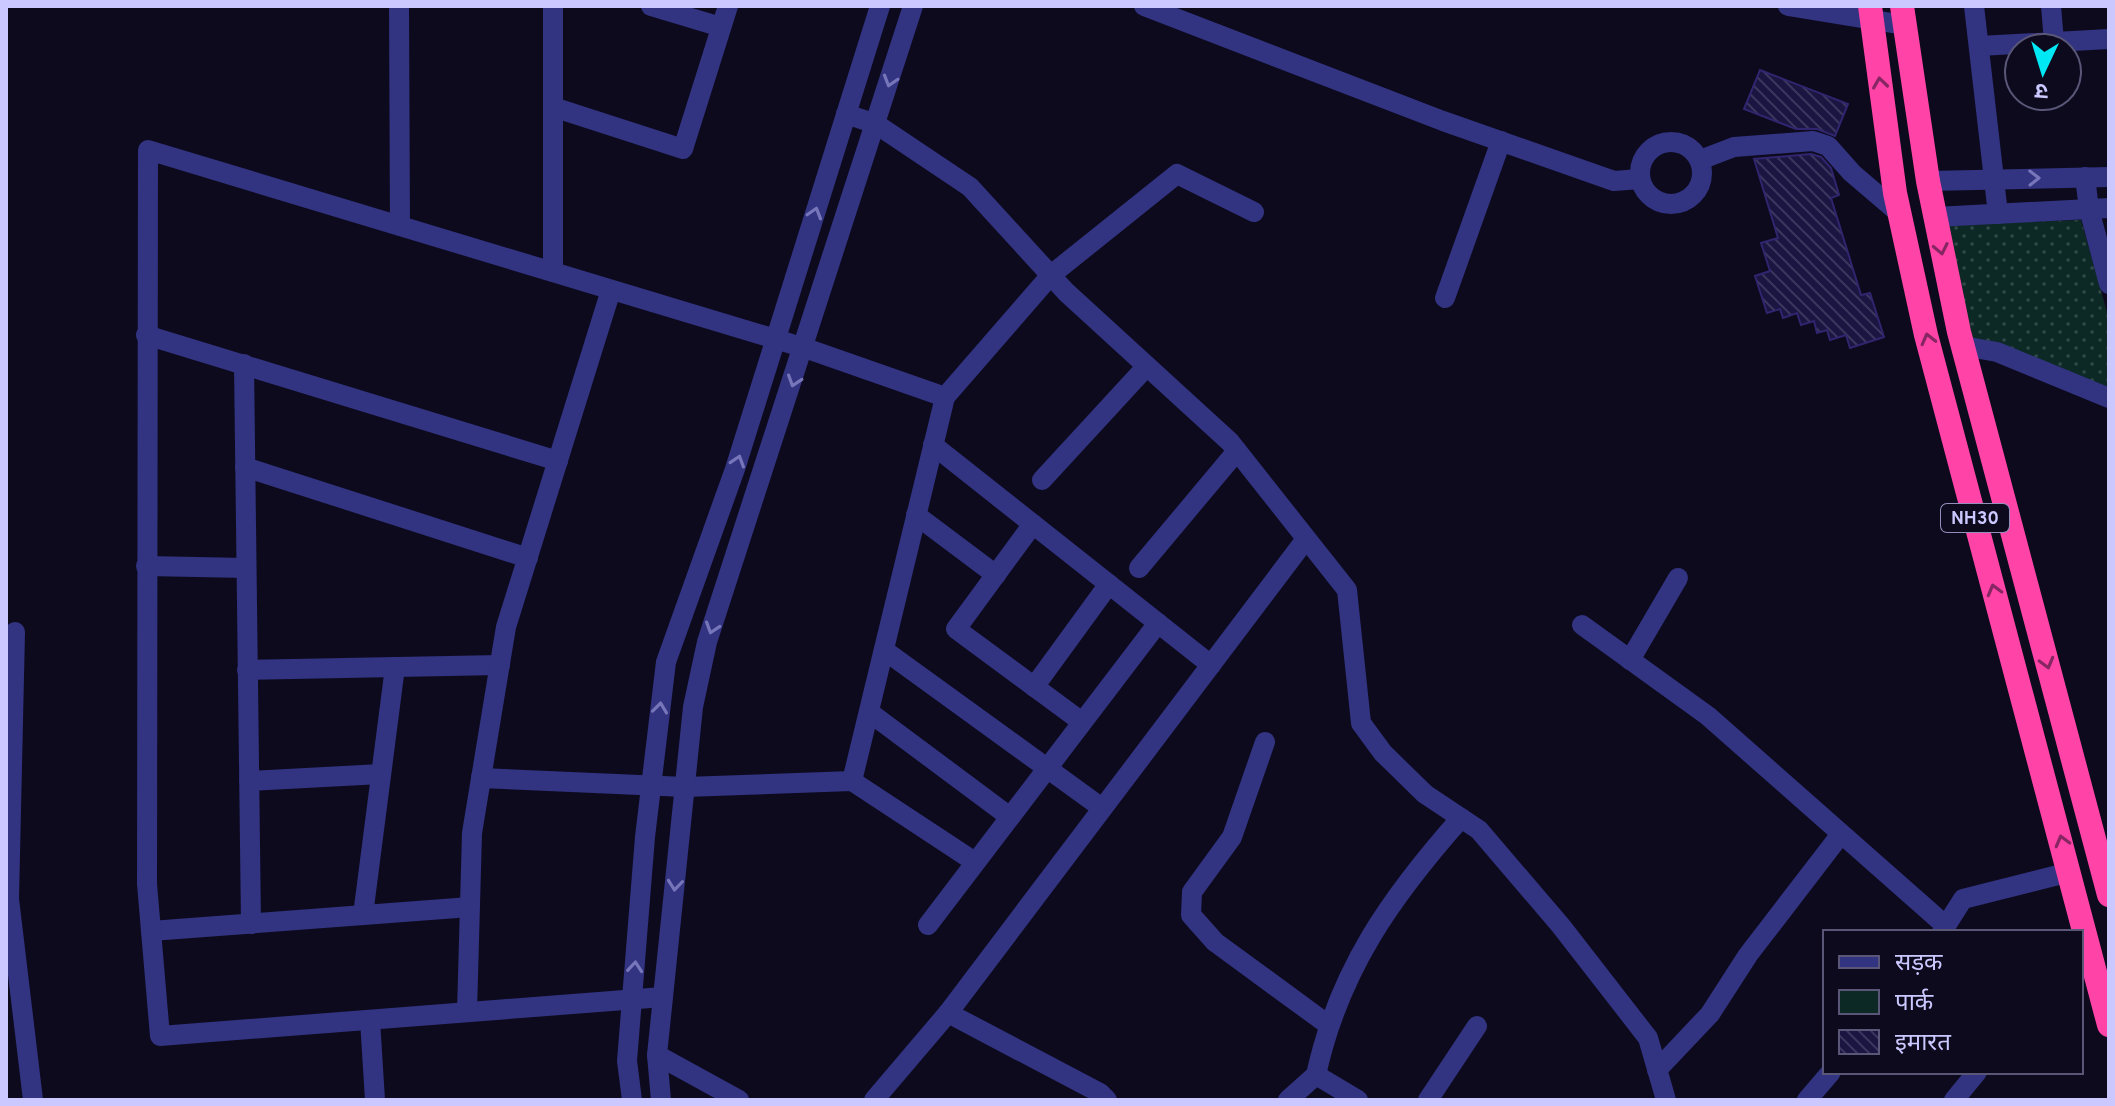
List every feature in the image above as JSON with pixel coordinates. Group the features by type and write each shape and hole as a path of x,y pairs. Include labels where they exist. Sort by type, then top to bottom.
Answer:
{"highway":[{"name":"NH30","path":"1870,13 1900,214 1926,335 2109,1025"},
{"name":"NH30","path":"1903,16 1928,181 1963,346 2109,895"}],"street":[{"path":"399,6 400,226"},
{"path":"553,6 553,272"},
{"path":"651,6 721,27"},
{"path":"553,107 683,149 728,6"},
{"path":"632,1100 627,1061 651,785 666,662 735,469 880,6"},
{"path":"661,1100 657,1055 693,707 707,642 805,348 913,6"},
{"path":"1144,6 1614,181 1640,179"},
{"path":"1788,6 1903,16"},
{"path":"1974,6 1998,214"},
{"path":"2051,6 2053,32"},
{"path":"2083,40 2109,39"},
{"path":"1979,46 2003,45"},
{"path":"846,114 876,124 970,187 1051,275 1237,451 1347,590 1361,723 1383,753 1425,794 1479,830 1561,926 1648,1038 1666,1100"},
{"path":"1445,298 1501,141"},
{"path":"1700,160 1734,147 1813,141 1828,146 1852,173 1900,214"},
{"path":"1681,143 1700,160 1703,173 1700,186 1681,203 1655,200 1640,179 1646,155 1655,146 1681,143"},
{"path":"663,997 160,1036 147,884 148,150 805,348 945,397"},
{"path":"852,781 945,397 1051,275 1177,174 1254,212"},
{"path":"2085,177 2099,209 2109,284"},
{"path":"1928,181 2109,177"},
{"path":"1935,217 2099,209"},
{"path":"467,1012 472,833 506,627 611,290"},
{"path":"146,335 558,461"},
{"path":"1963,346 1997,352 2109,398"},
{"path":"244,364 251,924"},
{"path":"1042,480 1147,366"},
{"path":"933,445 1211,665"},
{"path":"1139,568 1237,451"},
{"path":"245,467 528,558"},
{"path":"916,515 996,575"},
{"path":"1033,524 956,629 1082,722"},
{"path":"874,1100 948,1013 1306,539"},
{"path":"146,566 246,568"},
{"path":"1630,660 1678,578"},
{"path":"1034,687 1109,584"},
{"path":"928,925 1158,623"},
{"path":"1582,625 1708,716 1944,929 1963,899 2070,872"},
{"path":"15,632 9,899 33,1100"},
{"path":"884,650 1102,808"},
{"path":"247,670 500,665"},
{"path":"363,915 395,667"},
{"path":"869,712 1010,817"},
{"path":"1265,742 1232,837 1192,892 1191,915 1215,942 1327,1024"},
{"path":"249,781 381,774"},
{"path":"481,778 685,787 852,781 975,862"},
{"path":"1288,1100 1316,1075 1327,1024 1368,940 1404,882 1461,818"},
{"path":"1657,1070 1710,1014 1748,955 1841,834"},
{"path":"151,931 470,907"},
{"path":"948,1013 1100,1093 1107,1100"},
{"path":"370,1020 375,1100"},
{"path":"1428,1100 1477,1026"},
{"path":"657,1055 739,1100"},
{"path":"1807,1100 1829,1074"},
{"path":"1954,1100 1975,1074"},
{"path":"1316,1075 1358,1100"}],"green space":[{"path":"2081,220 2109,319 2109,389 1970,338 1945,225"}],"building":[{"path":"1760,70 1848,104 1835,136 1817,129 1796,129 1744,109"},
{"path":"1811,154 1821,157 1831,168 1839,195 1831,198 1861,295 1870,293 1884,337 1850,348 1846,335 1830,340 1827,330 1817,333 1814,321 1801,325 1797,313 1783,318 1780,309 1767,313 1755,276 1770,271 1761,243 1778,238 1754,159"}]}
